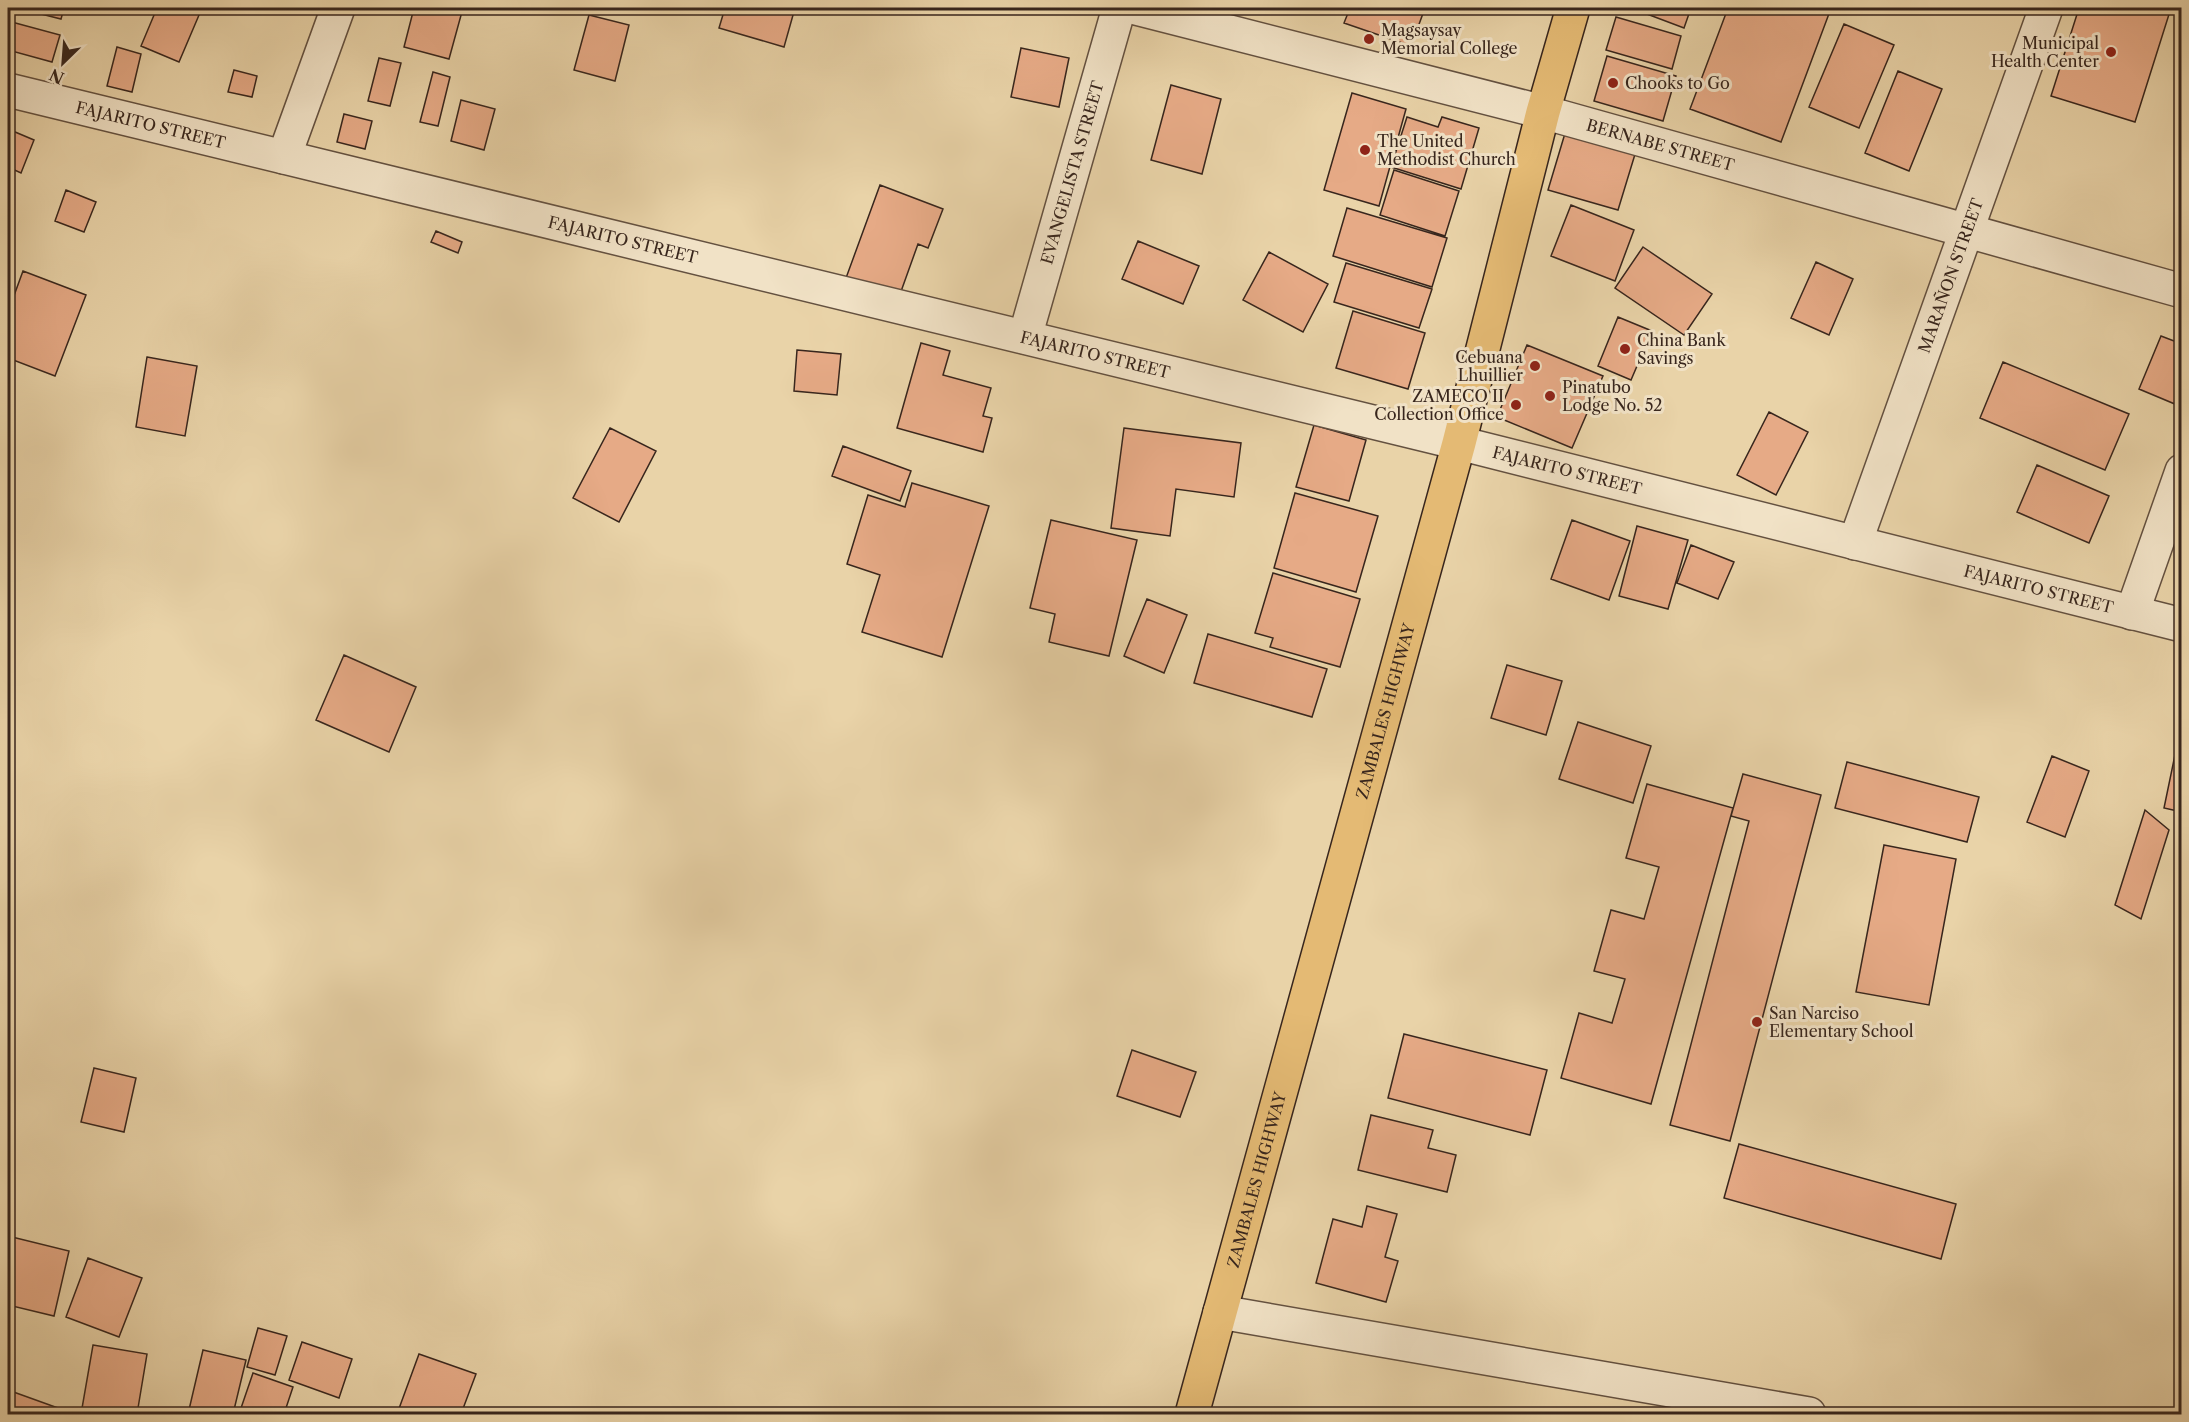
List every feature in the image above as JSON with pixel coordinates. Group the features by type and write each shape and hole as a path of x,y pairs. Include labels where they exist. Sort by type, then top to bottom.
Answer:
{"main road":[{"name":"ZAMBALES HIGHWAY","path":"1192,1414 1459,443 1543,112 1573,8"}],"street":[{"path":"284,157 338,8"},
{"name":"EVANGELISTA STREET","path":"1025,337 1119,8"},
{"name":"BERNABE STREET","path":"1136,8 1543,112 1967,229 2181,291"},
{"name":"MARAÑON STREET","path":"1855,543 2046,8"},
{"name":"FAJARITO STREET","path":"8,90 1459,443 2181,625"},
{"path":"2132,613 2181,471"},
{"path":"1220,1312 1809,1414"}],"building":[{"path":"43,8 64,8 61,19 41,14"},
{"path":"157,8 202,8 179,62 141,46"},
{"path":"414,8 463,8 449,59 404,47"},
{"path":"725,8 795,8 784,47 719,28"},
{"path":"1350,8 1425,8 1411,46 1344,23"},
{"path":"1631,8 1691,8 1684,28"},
{"path":"1728,8 1820,8 1830,11 1781,142 1690,109"},
{"name":"Municipal Health Center","path":"2079,8 2171,8 2135,122 2051,96"},
{"path":"589,15 629,25 615,81 574,70"},
{"path":"1616,17 1681,36 1672,69 1606,50"},
{"path":"8,21 60,35 52,62 8,50"},
{"path":"1844,24 1894,45 1859,128 1809,107"},
{"path":"117,47 141,54 132,92 107,86"},
{"path":"1021,48 1069,58 1059,107 1011,97"},
{"path":"1607,56 1676,76 1663,121 1594,101"},
{"path":"379,58 401,63 390,106 368,101"},
{"path":"234,70 257,76 252,97 228,92"},
{"path":"1898,71 1942,89 1909,171 1865,153"},
{"path":"433,72 450,77 438,126 420,122"},
{"path":"1171,85 1221,99 1202,174 1151,160"},
{"name":"The United Methodist Church","path":"1352,93 1406,109 1379,206 1324,190"},
{"path":"461,100 495,109 484,150 451,141"},
{"path":"344,114 372,121 365,149 337,142"},
{"path":"1407,117 1438,127 1442,117 1479,128 1461,189 1391,167"},
{"path":"8,129 34,140 21,173 8,167"},
{"path":"1566,130 1636,151 1618,210 1548,190"},
{"path":"1394,170 1459,191 1445,236 1380,215"},
{"path":"880,185 943,209 928,248 918,244 899,297 846,278"},
{"path":"66,190 96,202 84,232 55,221"},
{"path":"1571,205 1634,230 1615,281 1551,256"},
{"path":"1347,208 1447,238 1432,287 1333,256"},
{"path":"436,231 462,242 458,253 431,242"},
{"path":"1138,241 1199,266 1183,304 1122,279"},
{"path":"1643,247 1712,294 1684,335 1615,288"},
{"path":"1269,252 1328,284 1303,332 1243,300"},
{"path":"1816,262 1853,279 1829,335 1791,318"},
{"path":"1346,263 1432,289 1419,328 1334,302"},
{"path":"23,271 86,295 55,376 8,358 8,312"},
{"path":"1353,311 1425,333 1408,389 1336,368"},
{"name":"China Bank Savings","path":"1618,317 1652,331 1631,380 1598,366"},
{"path":"2161,336 2182,344 2182,407 2139,389"},
{"path":"921,343 950,351 943,375 991,388 983,416 992,418 983,452 897,428"},
{"name":"Pinatubo Lodge No. 52","path":"1527,345 1603,376 1572,448 1497,417"},
{"path":"797,350 841,354 837,395 794,391"},
{"path":"147,357 197,366 185,436 136,427"},
{"path":"2003,362 2129,414 2105,470 1980,418"},
{"path":"1769,412 1808,432 1776,495 1737,475"},
{"path":"1314,425 1366,440 1349,501 1296,487"},
{"path":"610,428 656,451 619,522 573,498"},
{"path":"1124,428 1241,443 1234,497 1176,489 1170,536 1111,528"},
{"path":"843,446 911,471 900,501 832,476"},
{"path":"2037,465 2109,496 2089,543 2017,512"},
{"path":"912,483 989,506 942,657 862,632 880,575 847,564 868,495 905,507"},
{"path":"1295,493 1378,516 1356,592 1274,568"},
{"path":"1051,520 1137,540 1109,656 1049,642 1055,614 1030,608"},
{"path":"1572,520 1630,541 1609,600 1551,579"},
{"path":"1637,526 1688,540 1668,609 1619,596"},
{"path":"1691,545 1734,562 1718,599 1677,583"},
{"path":"1273,573 1360,599 1340,667 1270,647 1273,638 1255,633"},
{"path":"1147,599 1187,615 1164,673 1124,656"},
{"path":"1208,634 1327,669 1312,717 1194,683"},
{"path":"344,655 416,687 389,752 316,720"},
{"path":"1507,665 1562,681 1546,735 1491,718"},
{"path":"2182,721 2182,812 2164,808"},
{"path":"1578,722 1651,746 1633,803 1559,779"},
{"path":"2052,756 2089,771 2065,837 2027,822"},
{"path":"1847,762 1979,797 1967,842 1835,808"},
{"path":"1743,774 1821,795 1730,1141 1670,1125 1749,821 1731,816"},
{"path":"1647,784 1733,808 1651,1104 1561,1078 1579,1013 1612,1023 1625,979 1594,971 1611,910 1644,919 1659,867 1626,858"},
{"path":"2145,810 2169,830 2141,919 2115,905"},
{"path":"1884,845 1956,859 1929,1005 1856,992"},
{"path":"1404,1034 1547,1070 1530,1135 1388,1098"},
{"path":"1132,1050 1196,1072 1180,1117 1117,1096"},
{"path":"94,1068 136,1078 124,1132 81,1122"},
{"path":"1371,1115 1433,1130 1428,1148 1456,1155 1447,1192 1358,1170"},
{"path":"1739,1144 1956,1204 1941,1259 1724,1198"},
{"path":"1367,1206 1397,1214 1385,1257 1398,1261 1386,1302 1316,1283 1333,1219 1362,1227"},
{"path":"8,1236 69,1251 54,1316 8,1305"},
{"path":"88,1258 142,1278 119,1337 66,1317"},
{"path":"258,1328 287,1336 275,1375 247,1367"},
{"path":"302,1342 352,1359 339,1398 289,1380"},
{"path":"93,1345 147,1354 137,1414 81,1414"},
{"path":"203,1350 246,1360 233,1414 188,1414"},
{"path":"419,1354 476,1374 461,1414 397,1414"},
{"path":"253,1373 293,1387 284,1414 239,1414"},
{"path":"8,1390 58,1408 56,1414 8,1414"}],"place":[{"name":"Magsaysay Memorial College","path":"1369,39"},
{"name":"Municipal Health Center","path":"2111,52"},
{"name":"Chooks to Go","path":"1613,83"},
{"name":"The United Methodist Church","path":"1365,150"},
{"name":"China Bank Savings","path":"1625,349"},
{"name":"Cebuana Lhuillier","path":"1535,366"},
{"name":"Pinatubo Lodge No. 52","path":"1550,396"},
{"name":"ZAMECO II Collection Office","path":"1516,405"},
{"name":"San Narciso Elementary School","path":"1757,1022"}]}
